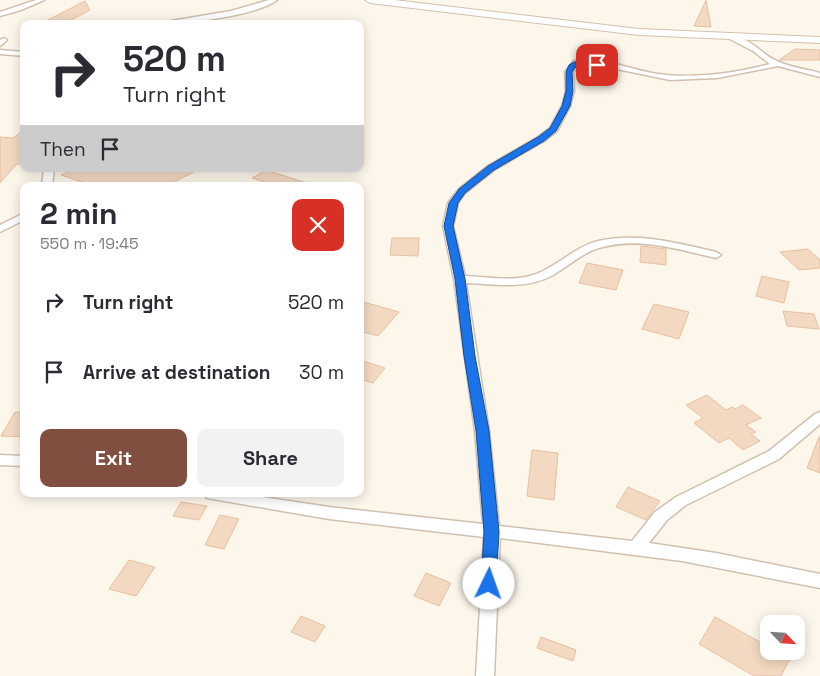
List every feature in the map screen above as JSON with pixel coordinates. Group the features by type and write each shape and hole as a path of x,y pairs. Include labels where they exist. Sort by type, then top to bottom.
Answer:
{"main road":[{"path":"370,0 611,29 730,37 820,40"}],"street":[{"path":"0,14 41,0"},
{"path":"182,20 234,12 274,0"},
{"path":"730,37 748,45 777,64 820,75"},
{"path":"0,52 20,54"},
{"path":"485,676 492,532 482,431 460,279 448,226 453,203 474,180 554,129 566,106 570,91 569,72 577,63 674,77 746,71 777,64"},
{"path":"0,229 20,218"},
{"path":"460,279 515,282 534,279 580,252 600,244 621,240 674,246 716,255"},
{"path":"636,548 661,516 681,501 774,455 820,417"},
{"path":"0,460 20,461"},
{"path":"228,497 271,505 683,554 820,581"}],"building":[{"path":"706,0 711,27 694,26"},
{"path":"85,1 90,10 71,20 48,20"},
{"path":"795,49 820,50 820,60 779,60"},
{"path":"20,133 20,164 17,164 0,183 0,137 13,138"},
{"path":"68,172 194,172 174,182 82,182 61,175"},
{"path":"262,172 272,172 304,182 264,182 252,178"},
{"path":"392,238 419,238 418,256 390,255"},
{"path":"641,246 666,249 666,265 640,262"},
{"path":"808,249 820,260 820,268 799,270 780,252"},
{"path":"587,263 623,270 616,290 579,283"},
{"path":"762,276 789,282 784,303 756,296"},
{"path":"364,302 399,312 378,336 364,332"},
{"path":"654,304 689,312 679,339 642,329"},
{"path":"783,311 814,314 819,329 787,326"},
{"path":"364,361 385,368 373,383 364,380"},
{"path":"707,395 726,410 732,407 735,409 743,405 761,418 746,425 756,432 751,434 760,441 743,450 729,438 719,443 694,423 703,418 686,405"},
{"path":"15,412 20,412 20,437 1,436"},
{"path":"820,437 820,473 807,468"},
{"path":"532,450 558,453 554,500 527,496"},
{"path":"628,487 660,501 646,520 616,507"},
{"path":"181,502 207,506 199,520 173,516"},
{"path":"220,515 239,519 224,549 205,545"},
{"path":"129,560 155,567 136,596 109,589"},
{"path":"426,573 451,583 439,606 414,596"},
{"path":"301,616 325,626 315,642 291,632"},
{"path":"715,617 760,642 760,660 789,660 781,676 754,676 699,644"},
{"path":"541,637 576,650 573,661 537,648"}],"route":[{"path":"489,584 492,532 482,431 460,279 448,226 453,203 474,180 554,129 566,106 570,91 569,72 572,67 577,63 597,65"}]}
